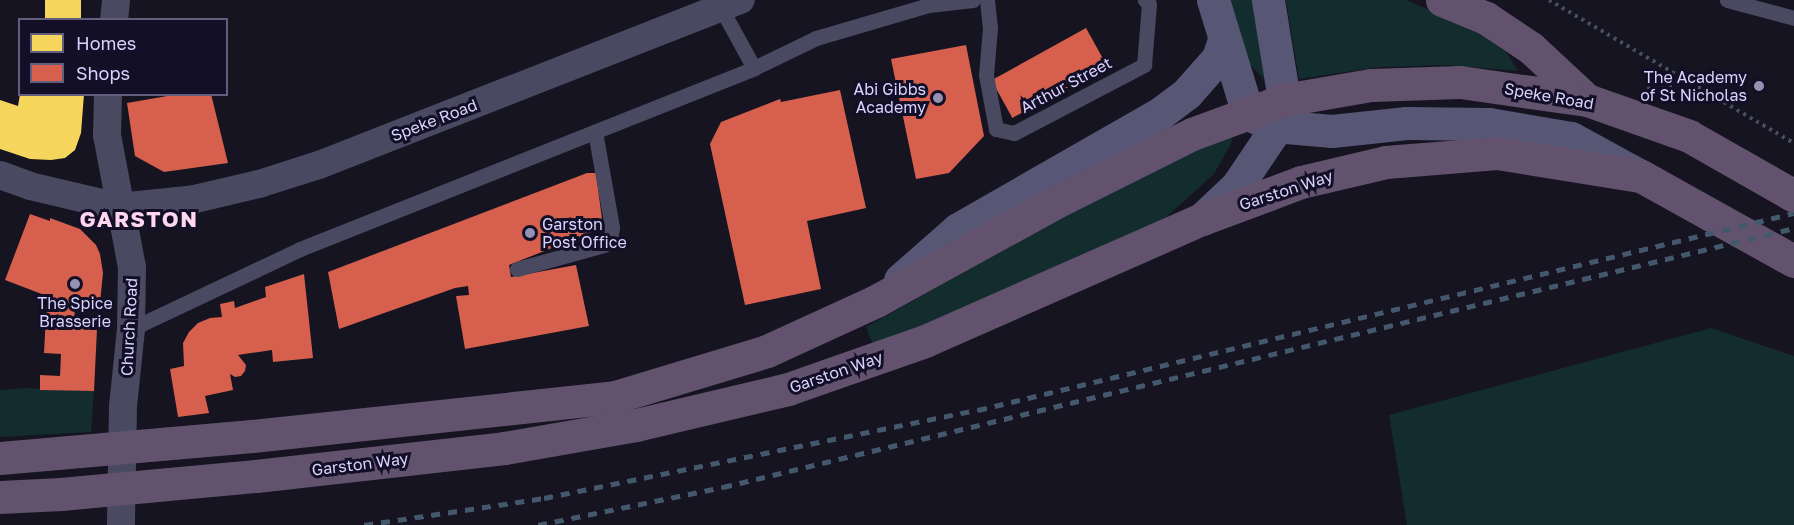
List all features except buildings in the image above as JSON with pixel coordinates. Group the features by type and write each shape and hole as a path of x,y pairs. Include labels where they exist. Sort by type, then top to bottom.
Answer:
{"highway":[{"path":"1442,0 1486,18 1531,48 1587,100"},
{"name":"Speke Road","path":"1269,113 1371,85 1460,82 1587,100 1689,136 1784,190"},
{"path":"0,458 252,436 615,397 767,351 876,301 1056,202 1192,134 1269,113"},
{"name":"Garston Way","path":"0,497 61,494 256,476 504,448 636,425 788,389 925,341 1202,219 1300,182 1386,162 1497,153 1641,176"},
{"path":"1641,176 1794,261"}],"main road":[{"path":"1213,0 1224,40 1269,113 1332,131 1407,123 1489,124 1571,138 1641,176"},
{"path":"1202,219 1237,186 1272,135 1269,113 1268,0"},
{"path":"876,301 958,229 1162,112 1187,93 1218,58 1224,40"}],"street":[{"path":"114,18 116,0"},
{"name":"Speke Road","path":"0,175 30,186 119,207 195,199 259,184 319,165 731,4"},
{"name":"Church Road","path":"108,96 107,135 132,267 131,329 123,406 121,525"}],"lane":[{"path":"131,329 300,249 754,68 816,39 929,5 973,0"},
{"name":"Arthur Street","path":"987,0 990,28 986,75 996,129 1014,133 1144,65 1149,4 1145,0"},
{"path":"1727,0 1794,18"},
{"path":"731,4 754,68"},
{"path":"517,269 604,245 610,240 612,227 595,132"}],"path":[{"path":"1549,0 1794,143"}],"green space":[{"path":"1229,0 1255,0 1264,79 1247,61"},
{"path":"1286,0 1406,0 1479,31 1507,53 1518,71 1447,65 1380,67 1299,79"},
{"path":"1231,135 1232,142 1214,174 1163,220 874,347 866,327 1148,170"},
{"path":"1711,328 1794,356 1794,525 1407,525 1389,415"},
{"path":"25,388 94,391 91,432 0,437 0,390"}],"railway":[{"path":"364,525 544,498 978,410 1794,213"},
{"path":"538,525 723,487 1794,228"}],"place":[{"name":"The Academy of St Nicholas","path":"1759,86"},
{"name":"Abi Gibbs Academy","path":"938,98"},
{"name":"Garston Post Office","path":"530,233"},
{"name":"The Spice Brasserie","path":"75,284"}],"district":[{"name":"GARSTON","path":"139,219"}]}
